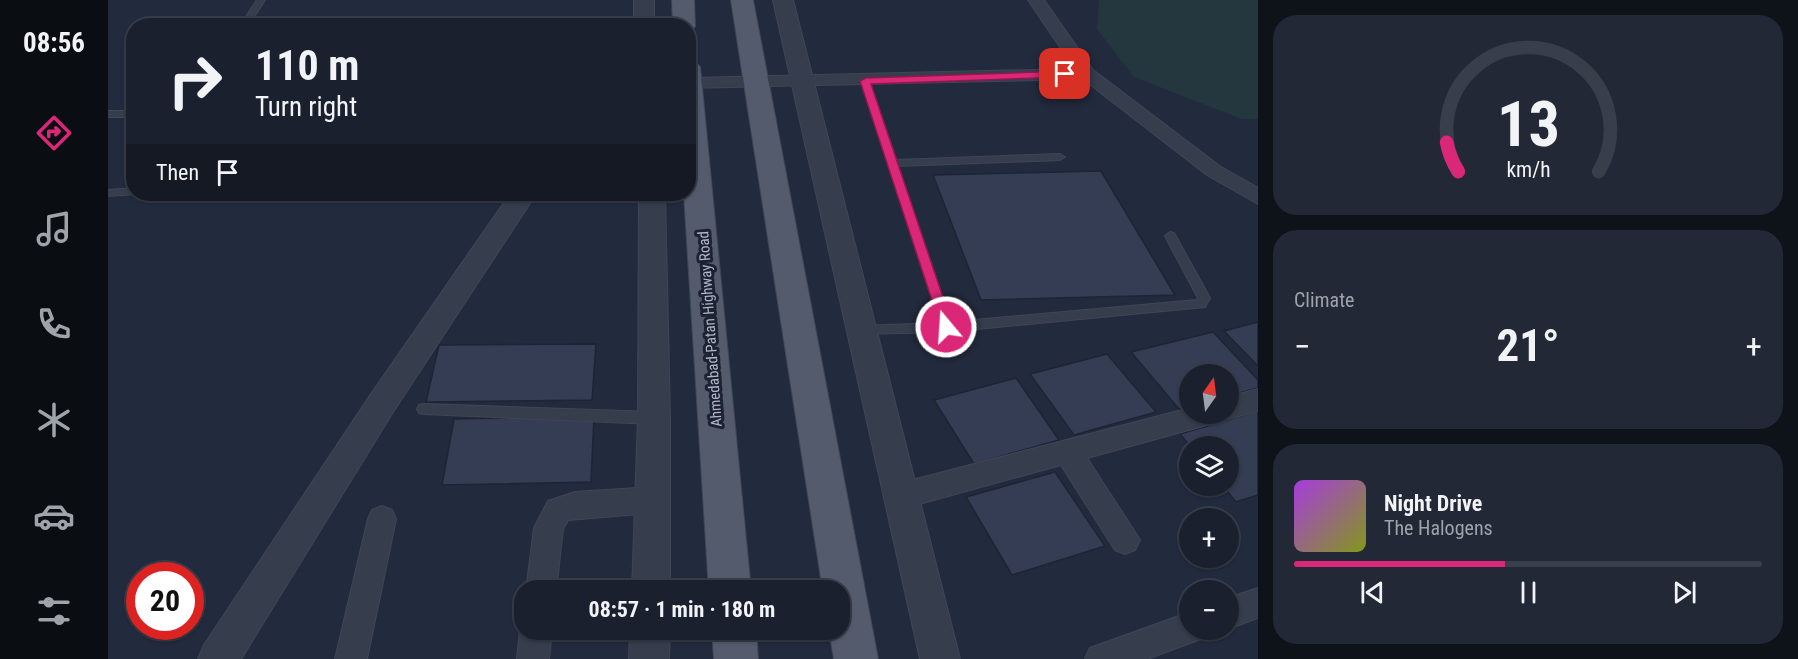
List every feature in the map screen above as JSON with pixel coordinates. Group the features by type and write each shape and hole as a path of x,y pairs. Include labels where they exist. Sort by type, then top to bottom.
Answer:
{"main road":[{"path":"683,0 684,18"},
{"path":"742,0 856,659"},
{"name":"Ahmedabad-Patan Highway Road","path":"696,152 729,580"},
{"path":"735,640 736,659"}],"street":[{"path":"644,0 644,18"},
{"path":"783,0 940,659"},
{"path":"1035,0 1087,74 1214,171 1258,197"},
{"path":"696,76 756,81 866,81 1087,74"},
{"path":"218,659 382,403 518,201"},
{"path":"651,580 654,418 652,201"},
{"path":"1239,405 1258,400"},
{"path":"901,496 1179,421"},
{"path":"1067,451 1125,540"},
{"path":"542,580 549,528 558,510 575,505 652,500"},
{"path":"351,659 382,519"},
{"path":"1239,610 1258,603"},
{"path":"1101,659 1139,653 1179,633"},
{"path":"532,659 535,640"},
{"path":"650,640 650,659"}],"lane":[{"path":"249,18 261,0"},
{"path":"866,81 946,327"},
{"path":"108,114 126,114"},
{"path":"893,163 1060,157"},
{"path":"108,193 126,191"},
{"path":"862,331 946,327 1201,304 1204,298 1170,236"},
{"path":"424,409 654,418"}],"shaded area":[{"path":"1099,0 1258,0 1258,119 1242,119 1134,77 1097,29"}],"building":[{"path":"1101,171 1175,295 981,300 933,175"},
{"path":"1258,322 1258,366 1224,331"},
{"path":"1213,332 1258,380 1258,388 1239,393 1239,364 1179,364 1179,409 1131,352"},
{"path":"596,344 592,400 426,402 439,345"},
{"path":"1107,354 1156,412 1074,435 1030,374"},
{"path":"1016,378 1059,440 974,464 934,400"},
{"path":"1258,411 1258,495 1236,502 1231,496 1239,496 1239,436 1182,436 1180,434 1214,424 1239,424 1239,417"},
{"path":"594,416 591,482 442,485 454,419"},
{"path":"1055,472 1105,546 1012,575 966,497"}],"route":[{"path":"946,327 866,81 1065,74"}]}
